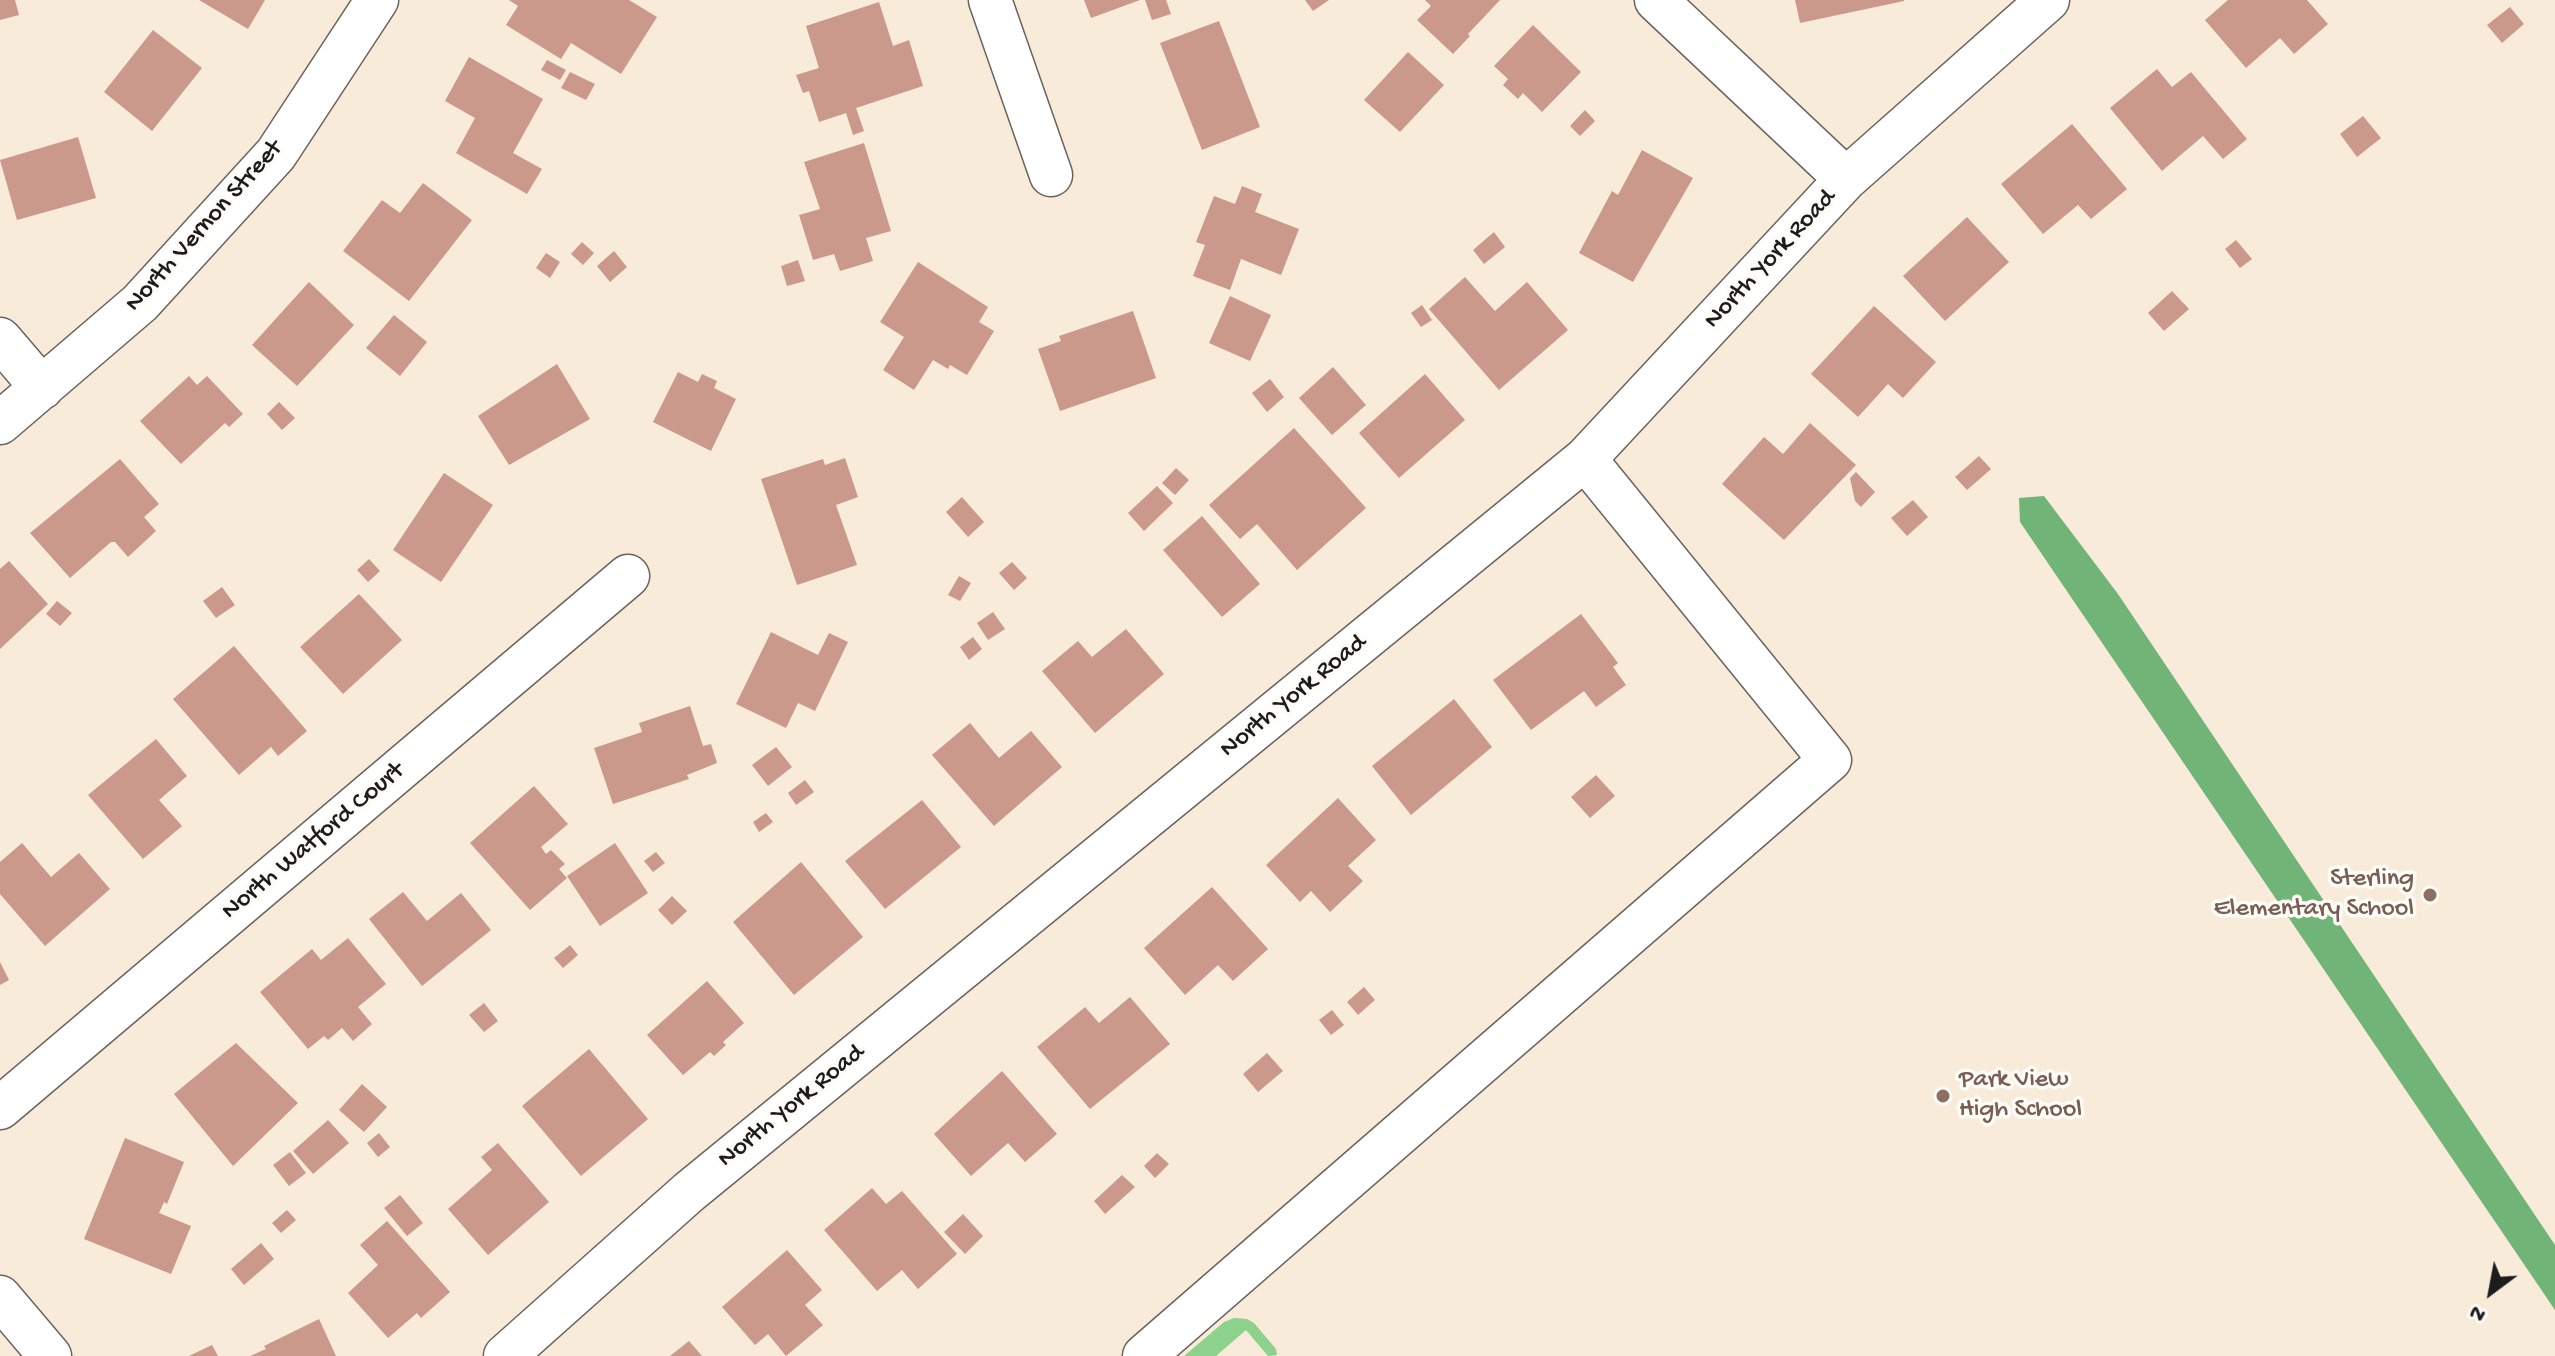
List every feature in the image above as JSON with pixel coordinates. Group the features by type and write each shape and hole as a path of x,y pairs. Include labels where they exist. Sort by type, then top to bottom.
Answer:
{"street":[{"name":"North Vernon Street","path":"0,423 140,303 276,154 377,0"},
{"path":"990,0 1051,175"},
{"path":"1656,0 1846,179"},
{"name":"North York Road","path":"505,1356 689,1192 1585,459 1846,179 2048,0"},
{"path":"0,339 42,388"},
{"path":"1144,1356 1830,760 1585,459"},
{"name":"North Watford Court","path":"0,1108 628,576"},
{"path":"0,1297 50,1356"}],"green space":[{"path":"2044,496 2118,594 2555,1245 2555,1310 2020,522 2019,498"},
{"path":"1234,1318 1254,1323 1276,1349 1277,1355 1268,1356 1246,1330 1216,1356 1184,1356 1224,1322"}],"building":[{"path":"0,0 15,0 19,15 0,20"},
{"path":"199,0 265,0 248,29"},
{"path":"509,0 629,0 657,17 621,74 571,43 561,59 506,25 518,6"},
{"path":"1084,0 1140,0 1091,18"},
{"path":"1145,0 1166,0 1171,14 1152,20"},
{"path":"1305,0 1329,0 1313,11"},
{"path":"1425,0 1500,0 1453,54 1417,20 1431,6"},
{"path":"1795,0 1904,0 1904,1 1800,23"},
{"path":"2228,0 2307,0 2328,24 2294,54 2280,38 2246,68 2205,20"},
{"path":"879,2 893,46 909,40 923,86 856,108 864,131 853,135 846,113 819,122 809,91 803,93 796,75 819,68 806,26"},
{"path":"2510,7 2524,24 2502,43 2487,25"},
{"path":"1219,21 1260,127 1202,150 1160,43"},
{"path":"1533,25 1581,72 1542,112 1523,93 1518,99 1503,85 1508,79 1494,66"},
{"path":"153,30 202,68 152,131 104,92"},
{"path":"1408,52 1444,85 1400,132 1364,100"},
{"path":"469,57 543,99 513,153 542,169 527,194 456,153 475,118 445,101"},
{"path":"547,60 566,70 560,80 541,70"},
{"path":"2157,69 2172,87 2191,72 2247,139 2223,159 2203,136 2162,171 2110,108"},
{"path":"570,72 595,84 586,100 561,88"},
{"path":"1585,110 1595,121 1580,136 1570,126"},
{"path":"2363,116 2381,138 2357,157 2340,134"},
{"path":"2072,124 2127,189 2091,219 2078,205 2043,234 2001,184"},
{"path":"78,137 96,198 17,220 0,160"},
{"path":"864,143 891,231 866,238 873,261 840,271 834,254 813,260 799,215 820,209 804,162"},
{"path":"1642,150 1693,178 1633,282 1579,253 1612,191 1618,195"},
{"path":"423,183 472,220 409,301 343,251 382,200 400,213"},
{"path":"1242,186 1262,194 1255,212 1299,229 1281,275 1241,259 1230,290 1193,276 1205,245 1196,242 1214,196 1235,204"},
{"path":"1967,217 2009,262 1945,321 1903,276"},
{"path":"1494,232 1505,247 1484,264 1473,250"},
{"path":"2236,240 2252,259 2240,268 2225,249"},
{"path":"582,242 594,253 583,265 571,254"},
{"path":"614,251 627,267 610,282 597,266"},
{"path":"546,253 560,262 550,278 536,268"},
{"path":"798,260 805,281 787,286 781,266"},
{"path":"918,262 988,307 979,322 994,331 967,375 933,360 914,390 883,370 904,337 880,322"},
{"path":"1465,277 1495,311 1527,282 1568,330 1499,390 1429,309"},
{"path":"309,282 354,325 297,386 252,345"},
{"path":"2172,291 2189,309 2164,331 2148,313"},
{"path":"1230,296 1271,315 1250,361 1209,343"},
{"path":"1422,305 1432,320 1421,327 1411,313"},
{"path":"1874,306 1936,362 1903,398 1888,384 1858,417 1811,374"},
{"path":"1133,311 1156,378 1060,411 1038,349 1061,341 1059,336"},
{"path":"394,315 427,342 400,376 366,348"},
{"path":"557,364 590,419 509,465 478,416"},
{"path":"1333,367 1366,405 1332,435 1299,398"},
{"path":"678,372 698,382 702,374 717,381 714,388 736,399 711,451 653,422"},
{"path":"1425,374 1465,420 1399,478 1359,433"},
{"path":"189,376 197,385 207,376 243,414 229,427 225,423 181,464 140,421"},
{"path":"1270,379 1284,397 1267,412 1252,393"},
{"path":"279,402 295,418 282,430 267,414"},
{"path":"1810,423 1856,465 1784,540 1722,484 1764,437 1783,454"},
{"path":"1294,428 1366,508 1297,570 1257,524 1240,539 1209,505"},
{"path":"1979,456 1991,469 1967,490 1955,477"},
{"path":"845,458 858,497 836,505 857,565 797,585 761,479 823,459 825,465"},
{"path":"120,459 159,504 144,517 156,531 128,557 115,542 111,542 70,578 30,533"},
{"path":"1176,468 1189,480 1175,495 1162,483"},
{"path":"1856,472 1875,492 1861,507 1855,501 1850,478"},
{"path":"444,473 493,505 441,582 393,550"},
{"path":"1157,486 1173,503 1144,531 1128,513"},
{"path":"962,497 984,522 968,537 946,512"},
{"path":"1913,500 1928,517 1907,536 1891,518"},
{"path":"1202,516 1260,584 1222,617 1163,550"},
{"path":"369,559 380,571 368,582 357,570"},
{"path":"9,561 48,604 0,649 0,569"},
{"path":"1012,562 1027,578 1014,590 999,573"},
{"path":"959,576 971,583 960,601 948,595"},
{"path":"222,587 235,605 216,618 203,601"},
{"path":"359,594 402,640 343,694 300,647"},
{"path":"57,601 72,613 60,626 46,614"},
{"path":"993,612 1005,629 988,640 977,623"},
{"path":"1581,614 1618,663 1613,667 1626,685 1596,707 1584,691 1531,730 1493,680"},
{"path":"1126,629 1164,674 1095,733 1042,671 1078,641 1092,657"},
{"path":"771,632 818,655 829,633 848,642 815,711 798,703 786,728 736,704"},
{"path":"973,637 982,649 969,660 960,647"},
{"path":"234,646 307,731 278,756 271,747 239,775 173,699"},
{"path":"1454,699 1492,747 1411,815 1372,766"},
{"path":"690,706 703,746 711,744 717,763 687,775 689,779 613,804 594,748 642,732 639,723"},
{"path":"970,723 999,758 1031,731 1062,767 994,826 932,755"},
{"path":"156,739 187,776 159,800 182,826 143,859 88,795"},
{"path":"776,747 792,767 768,786 752,765"},
{"path":"1596,775 1615,796 1590,818 1571,797"},
{"path":"805,780 814,792 796,805 788,793"},
{"path":"534,786 568,824 541,847 546,854 551,850 565,864 559,869 567,878 530,910 470,843"},
{"path":"1338,798 1376,840 1348,866 1363,881 1330,912 1311,891 1300,902 1266,865"},
{"path":"922,800 961,847 885,909 845,861"},
{"path":"766,813 773,822 759,832 753,822"},
{"path":"22,843 51,877 79,853 110,889 45,946 0,894 0,862"},
{"path":"615,843 648,893 600,926 567,876"},
{"path":"656,852 665,863 653,872 644,861"},
{"path":"801,862 863,937 794,995 733,922"},
{"path":"1212,887 1268,949 1233,981 1218,965 1185,995 1144,948"},
{"path":"403,892 427,921 461,893 491,930 422,986 369,919"},
{"path":"672,896 687,911 672,925 658,910"},
{"path":"348,938 386,984 358,1007 372,1024 353,1041 342,1028 328,1040 324,1036 308,1049 260,992 312,949 321,960"},
{"path":"570,945 578,955 563,968 554,958"},
{"path":"0,962 9,980 0,985"},
{"path":"707,981 744,1023 723,1042 726,1045 714,1056 710,1052 683,1075 647,1035"},
{"path":"1364,987 1375,1000 1358,1015 1347,1002"},
{"path":"1130,997 1170,1044 1090,1109 1037,1047 1085,1007 1099,1023"},
{"path":"484,1003 498,1021 484,1032 469,1015"},
{"path":"1332,1010 1344,1025 1331,1035 1319,1020"},
{"path":"236,1043 298,1103 233,1166 174,1094"},
{"path":"589,1049 648,1119 581,1176 522,1106"},
{"path":"1267,1053 1283,1071 1258,1092 1243,1074"},
{"path":"1002,1071 1057,1134 1025,1162 1008,1143 971,1176 934,1134"},
{"path":"362,1084 387,1107 364,1132 339,1110"},
{"path":"328,1120 349,1143 313,1174 293,1151"},
{"path":"379,1133 390,1147 378,1157 367,1143"},
{"path":"125,1138 184,1162 167,1204 164,1202 159,1213 191,1226 171,1274 84,1239"},
{"path":"498,1143 549,1202 488,1255 448,1209 492,1170 481,1157"},
{"path":"290,1152 306,1173 289,1186 273,1165"},
{"path":"1157,1153 1169,1164 1155,1178 1144,1166"},
{"path":"1122,1175 1135,1187 1105,1214 1094,1201"},
{"path":"872,1188 886,1204 902,1191 957,1254 918,1289 902,1270 877,1291 824,1230"},
{"path":"400,1195 423,1223 407,1236 384,1208"},
{"path":"287,1210 296,1220 281,1233 272,1223"},
{"path":"963,1214 983,1236 965,1254 944,1232"},
{"path":"387,1221 450,1292 421,1318 417,1313 388,1338 348,1293 378,1265 360,1245"},
{"path":"261,1243 274,1259 244,1285 231,1269"},
{"path":"787,1250 822,1290 805,1305 823,1325 786,1356 768,1334 755,1345 722,1307"},
{"path":"319,1319 336,1356 250,1356 266,1349 264,1346"},
{"path":"689,1341 702,1356 670,1356"},
{"path":"212,1345 218,1356 189,1356"}],"place":[{"name":"Sterling Elementary School","path":"2430,895"},
{"name":"Park View High School","path":"1943,1096"}]}
